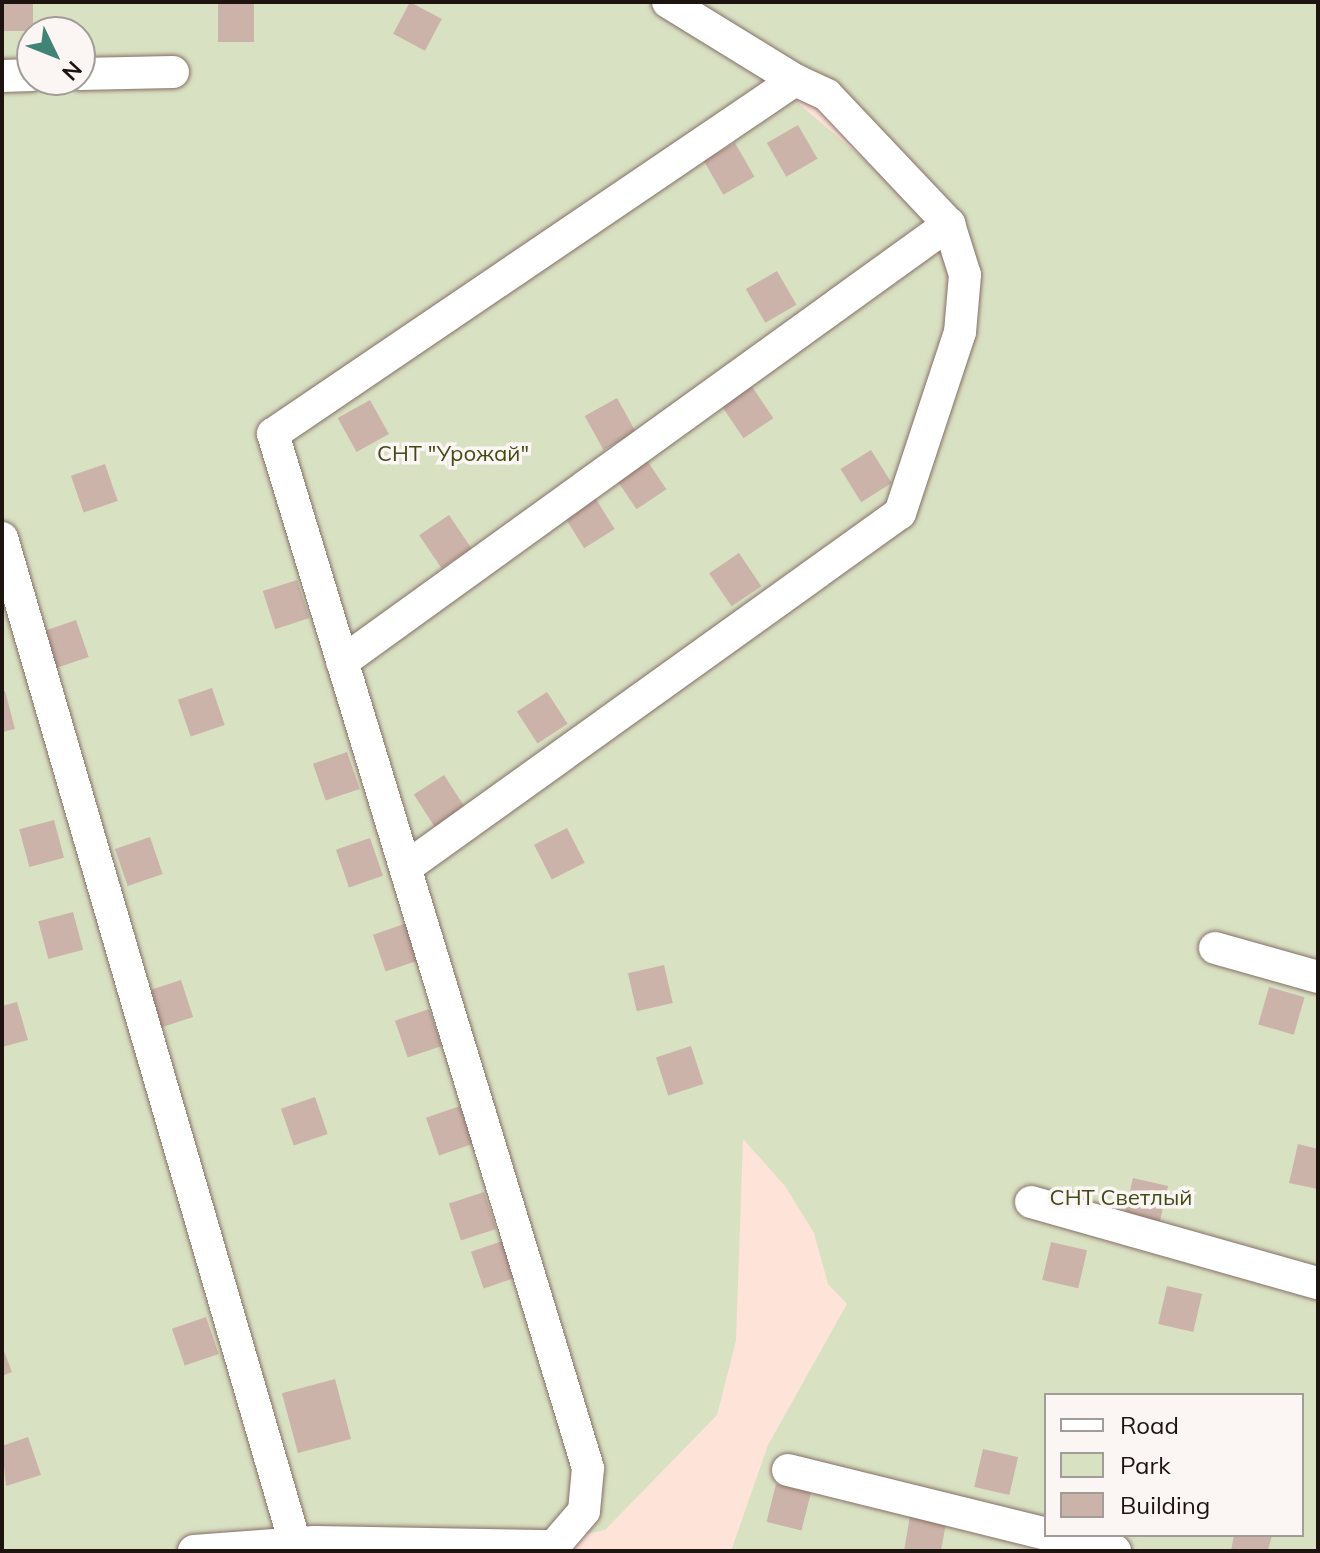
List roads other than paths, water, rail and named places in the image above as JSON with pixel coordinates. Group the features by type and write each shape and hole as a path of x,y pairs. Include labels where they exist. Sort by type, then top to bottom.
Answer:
{"lane":[{"path":"408,866 900,513 960,332 965,275 949,224 827,95 795,80 668,2"},
{"path":"702,2 730,32 795,80"},
{"path":"96,74 173,72"},
{"path":"194,1551 295,1543 554,1546 584,1511 588,1468 408,866 273,434 795,80"},
{"path":"342,662 949,224"},
{"path":"2,538 295,1543"},
{"path":"1215,948 1318,977"},
{"path":"1031,1202 1318,1283"},
{"path":"788,1470 1044,1533"},
{"path":"1060,1537 1115,1551"}],"park label":[{"name":"СНТ \"Урожай\"","path":"453,454"},
{"name":"СНТ Светлый","path":"1121,1198"}]}
